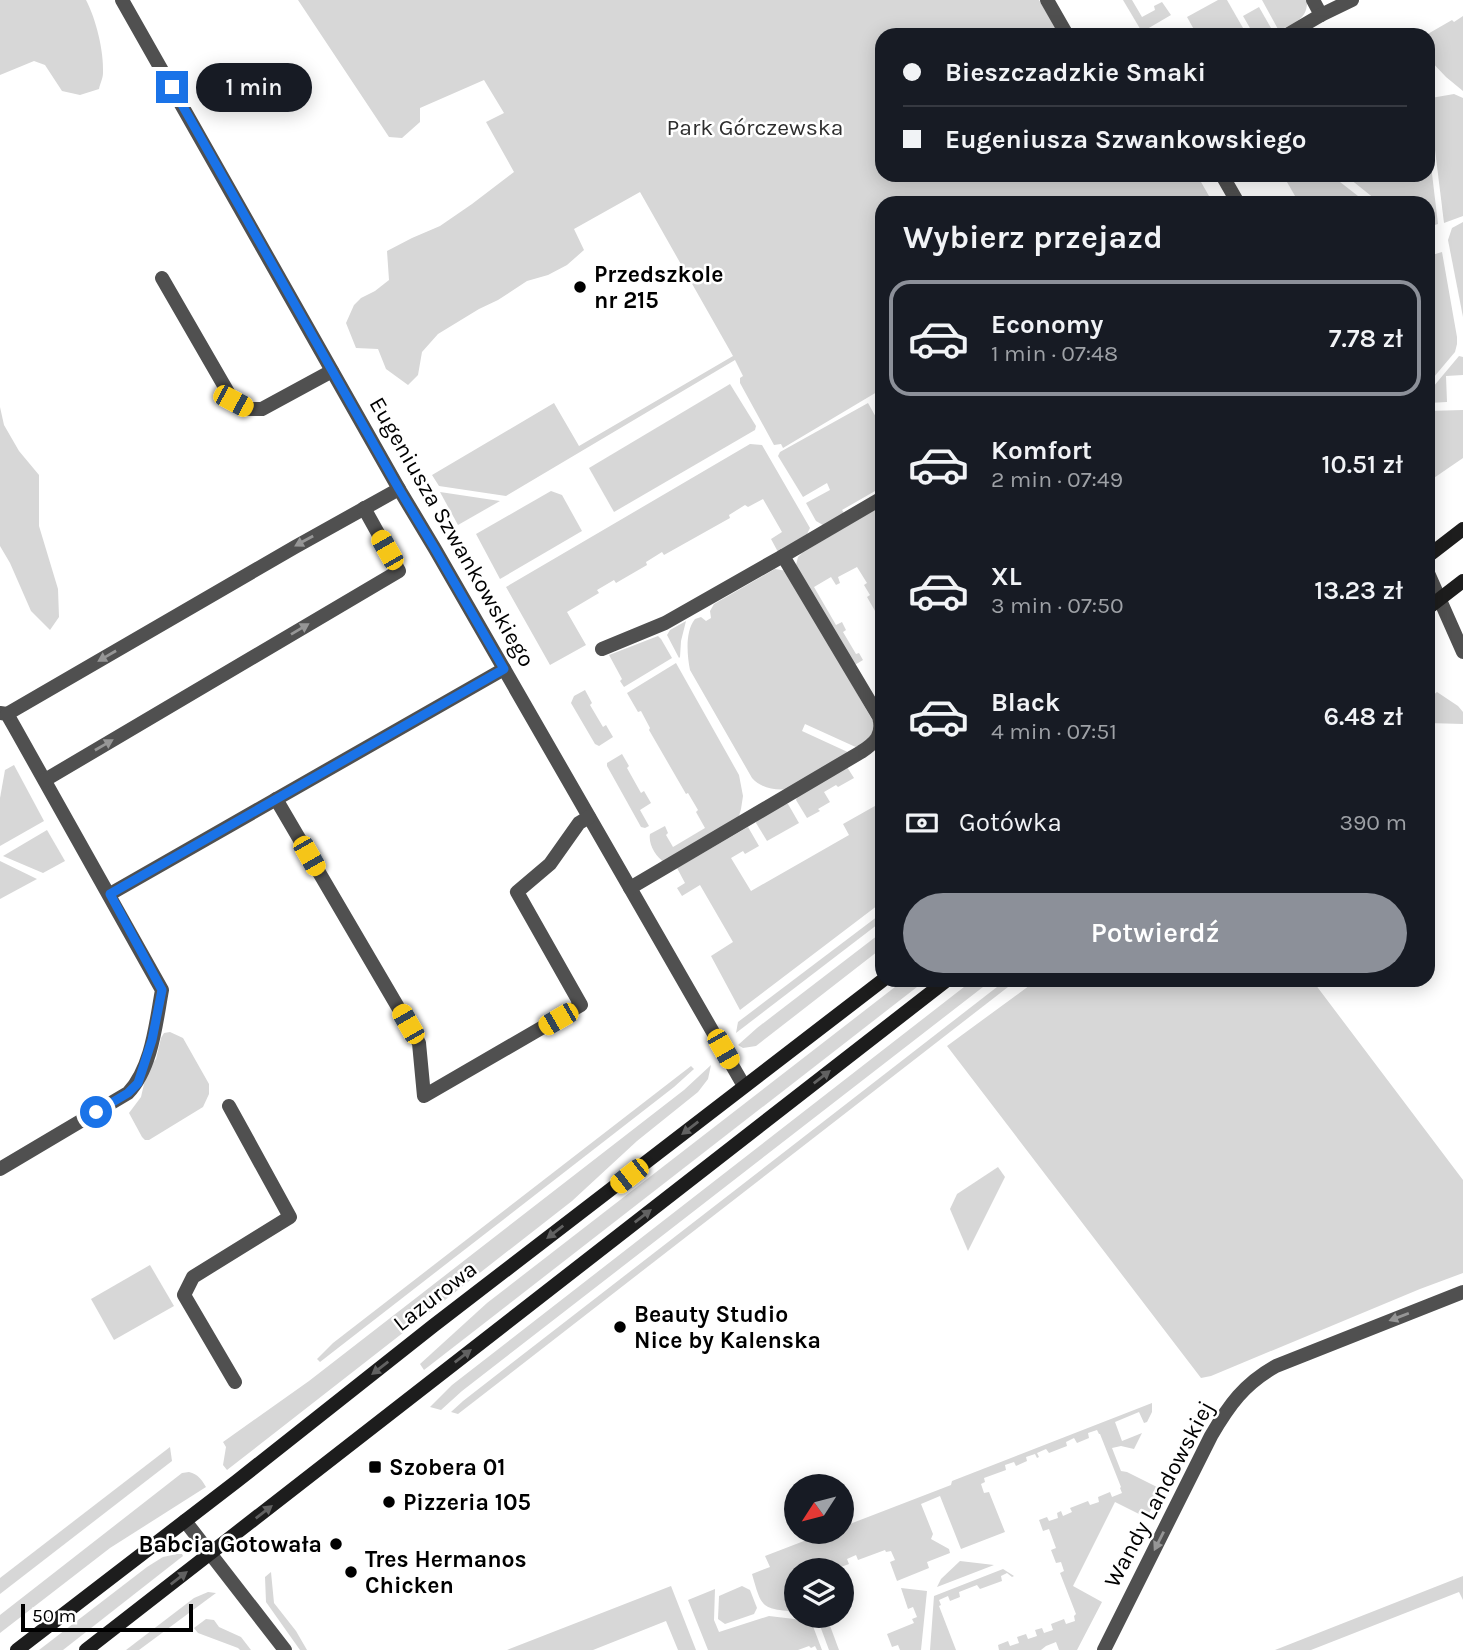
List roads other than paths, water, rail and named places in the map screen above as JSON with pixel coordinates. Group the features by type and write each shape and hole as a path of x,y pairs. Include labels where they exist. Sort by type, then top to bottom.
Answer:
{"main road":[{"path":"1435,551 1463,529"},
{"path":"1435,602 1463,580"},
{"name":"Lazurowa","path":"17,1650 875,986"},
{"path":"86,1650 938,987"}],"street":[{"name":"Eugeniusza Szwankowskiego","path":"122,0 399,489 744,1086"},
{"path":"1047,0 1063,28"},
{"path":"1313,0 1321,15"},
{"path":"1299,28 1352,0"},
{"path":"162,278 233,401 248,409 262,409 332,371"},
{"path":"0,1169 128,1093 138,1083 152,1040 162,990 45,780 3,714 399,489"},
{"path":"602,649 665,623 875,502"},
{"path":"45,780 399,571 364,508"},
{"path":"783,556 875,711"},
{"path":"1435,605 1463,652"},
{"path":"110,894 504,669"},
{"path":"630,888 861,752 875,741"},
{"path":"276,799 419,1043 424,1096 581,1005 517,892 550,864 579,823 589,817"},
{"path":"229,1106 289,1217 192,1277 184,1295 235,1382"},
{"name":"Wandy Landowskiej","path":"1104,1650 1211,1436 1238,1394 1260,1375 1276,1366 1463,1292"},
{"path":"185,1521 285,1650"}],"place":[{"name":"Przedszkole nr 215","path":"580,287"},
{"name":"Beauty Studio Nice by Kalenska","path":"620,1327"},
{"name":"Szobera 01","path":"375,1467"},
{"name":"Pizzeria 105","path":"389,1502"},
{"name":"Babcia Gotowała","path":"336,1544"},
{"name":"Tres Hermanos Chicken","path":"351,1572"}],"park label":[{"name":"Park Górczewska","path":"755,127"}]}
